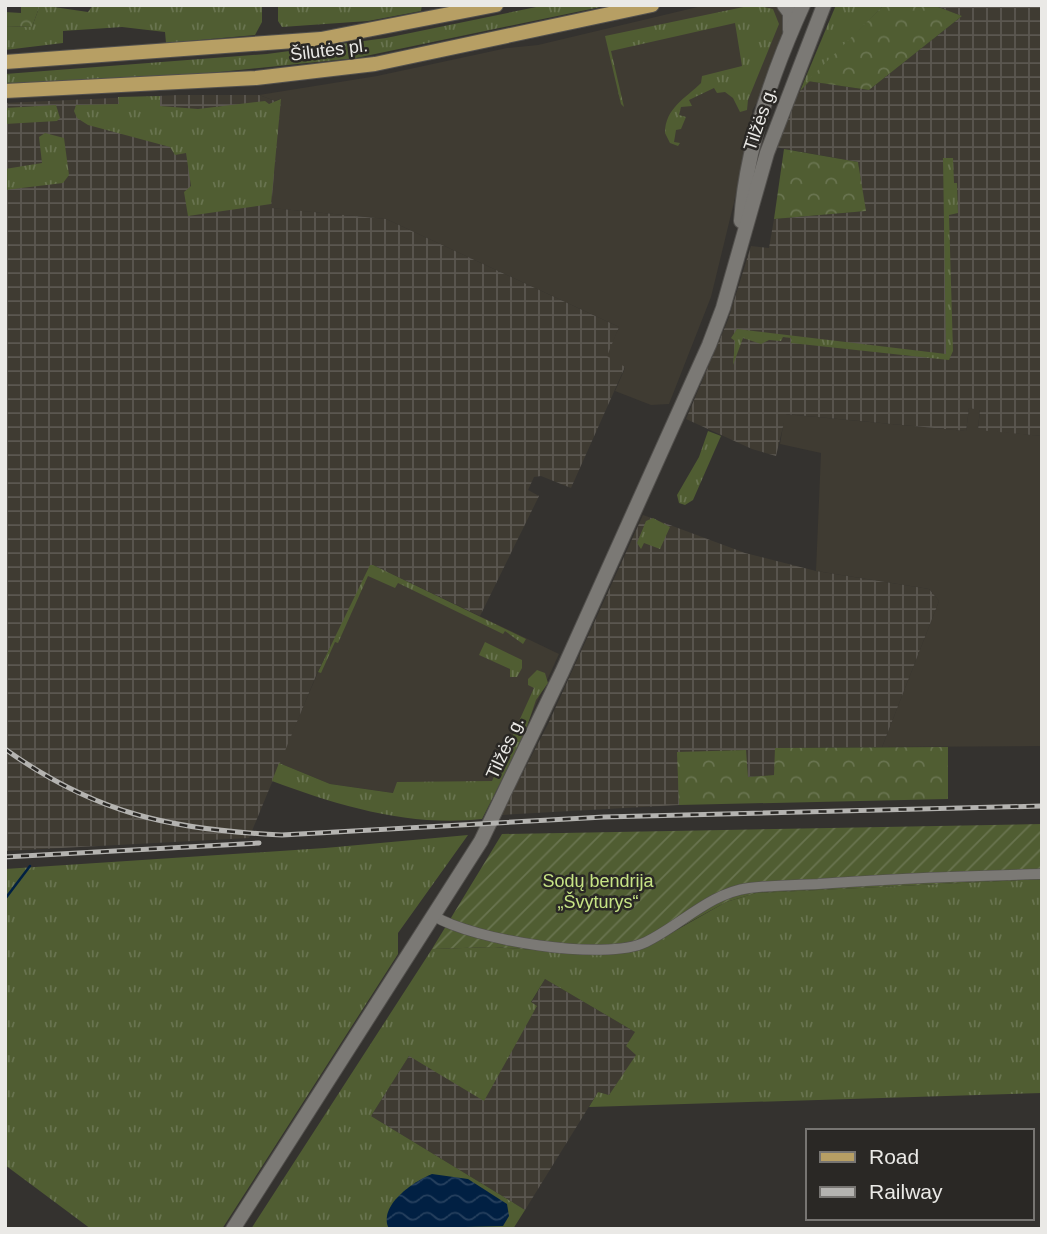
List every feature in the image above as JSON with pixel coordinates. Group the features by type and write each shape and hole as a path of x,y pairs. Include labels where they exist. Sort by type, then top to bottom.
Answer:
{"main road":[{"name":"Šilutės pl.","path":"5,62 321,39 457,9 496,5"},
{"name":"Šilutės pl.","path":"5,92 256,78 375,64 652,5"},
{"path":"784,5 790,13 790,33"},
{"name":"Tilžės g.","path":"739,247 742,202 750,164 790,33 803,5"},
{"name":"Tilžės g.","path":"233,1229 488,829 709,345 723,308 739,247 784,104 824,5"}],"street":[{"path":"434,916 455,928 494,939 554,947 624,948 645,943 718,898 749,888 880,879 1042,874"}],"shaded area":[{"path":"706,5 781,5 788,23 771,77 752,111 753,124 711,297 669,404 651,405 615,391 625,368 606,356 619,327 386,219 270,208 280,99 275,101 259,95 377,76 507,48 538,45"},
{"path":"933,5 1042,5 1042,436 978,430 980,410 969,408 966,431 786,414 776,456 752,449 686,419 728,320 751,246 769,248 774,219 865,211 858,162 775,147 783,122 800,91 807,81 869,90 962,16"},
{"path":"178,95 259,95 275,101 281,99 271,208 386,219 619,327 607,356 625,367 571,488 541,476 534,477 528,490 539,496 480,616 373,565 318,671 249,838 5,851 5,103"},
{"path":"969,408 980,409 978,429 1042,436 1042,746 882,747 939,601 929,589 816,571 821,453 780,444 785,414 966,431"},
{"path":"643,515 745,553 816,571 929,589 939,601 882,747 776,748 775,775 747,777 678,752 679,805 501,815 548,724"},
{"path":"373,565 559,654 500,783 393,793 330,784 279,763 318,672"},
{"path":"545,979 635,1032 637,1055 609,1095 598,1092 525,1210 371,1116 409,1056 522,1029 537,1007 531,1003"}],"green space":[{"path":"21,5 40,5 32,27 5,26 5,12 21,13"},
{"path":"40,5 88,12 93,5 262,5 262,22 255,35 166,43 165,32 122,27 63,31 63,43 5,50 5,26 32,27"},
{"path":"278,5 422,5 421,11 368,21 282,27 278,21"},
{"path":"546,5 610,5 356,58 160,78 5,84 5,74 267,54 386,38"},
{"path":"753,5 773,9 779,24 748,100 747,110 740,112 733,98 725,92 717,93 714,88 689,100 692,106 681,107 679,115 686,117 681,129 676,130 674,142 680,143 678,146 670,143 665,133 672,110 701,83 702,76 742,66 735,23 611,51 624,107 621,104 605,36"},
{"path":"836,5 884,5 800,91"},
{"path":"884,5 933,5 962,16 869,90 807,81"},
{"path":"160,96 160,106 198,109 265,101 269,104 281,99 271,204 188,216 184,192 191,186 186,153 175,155 170,147 88,125 77,118 74,111 76,105 119,104 118,97"},
{"path":"56,105 60,118 57,121 5,124 5,108"},
{"path":"45,133 64,138 69,175 63,183 5,190 5,169 42,163 39,137"},
{"path":"784,149 858,162 866,211 774,219"},
{"path":"943,158 953,158 958,213 949,215 953,351 949,360 791,343 791,338 783,337 781,341 769,340 761,344 743,338 733,365 735,341 731,338 737,329 946,354"},
{"path":"708,431 721,436 693,500 685,505 679,503 677,495 699,457"},
{"path":"653,518 670,527 660,549 644,543 641,549 637,543 646,521"},
{"path":"370,565 526,639 523,644 505,631 503,634 398,583 395,588 368,576 338,643 335,642 321,673 318,672"},
{"path":"485,642 522,660 522,668 517,677 510,677 510,669 479,655"},
{"path":"537,670 545,673 548,683 536,700 523,738 482,819 455,821 401,817 323,799 272,781 279,763 330,784 393,793 397,782 492,781 534,688 528,685 528,679"},
{"path":"948,747 948,799 679,805 677,752 746,750 748,777 774,775 775,748"},
{"name":"Sodų bendrija „Švyturys“","path":"1042,824 1042,879 756,893 726,902 637,951 563,952 494,947 432,949 502,834"},
{"path":"468,835 398,933 398,954 222,1229 91,1229 5,1165 5,869 325,848"},
{"path":"1042,879 1042,1093 589,1107 598,1092 609,1095 636,1055 626,1046 635,1032 545,979 531,1002 537,1006 484,1101 409,1056 371,1116 525,1210 513,1229 251,1229 432,949 494,947 563,952 666,936 726,902 756,893"}],"water":[{"path":"432,1174 468,1179 507,1204 509,1216 503,1226 389,1229 388,1212 393,1203 407,1188"}],"waterway":[{"path":"5,899 30,866"}],"railway":[{"path":"5,749 71,789 136,815 205,829 242,833 282,835 604,817 1042,806"},
{"path":"5,857 259,843"}]}
